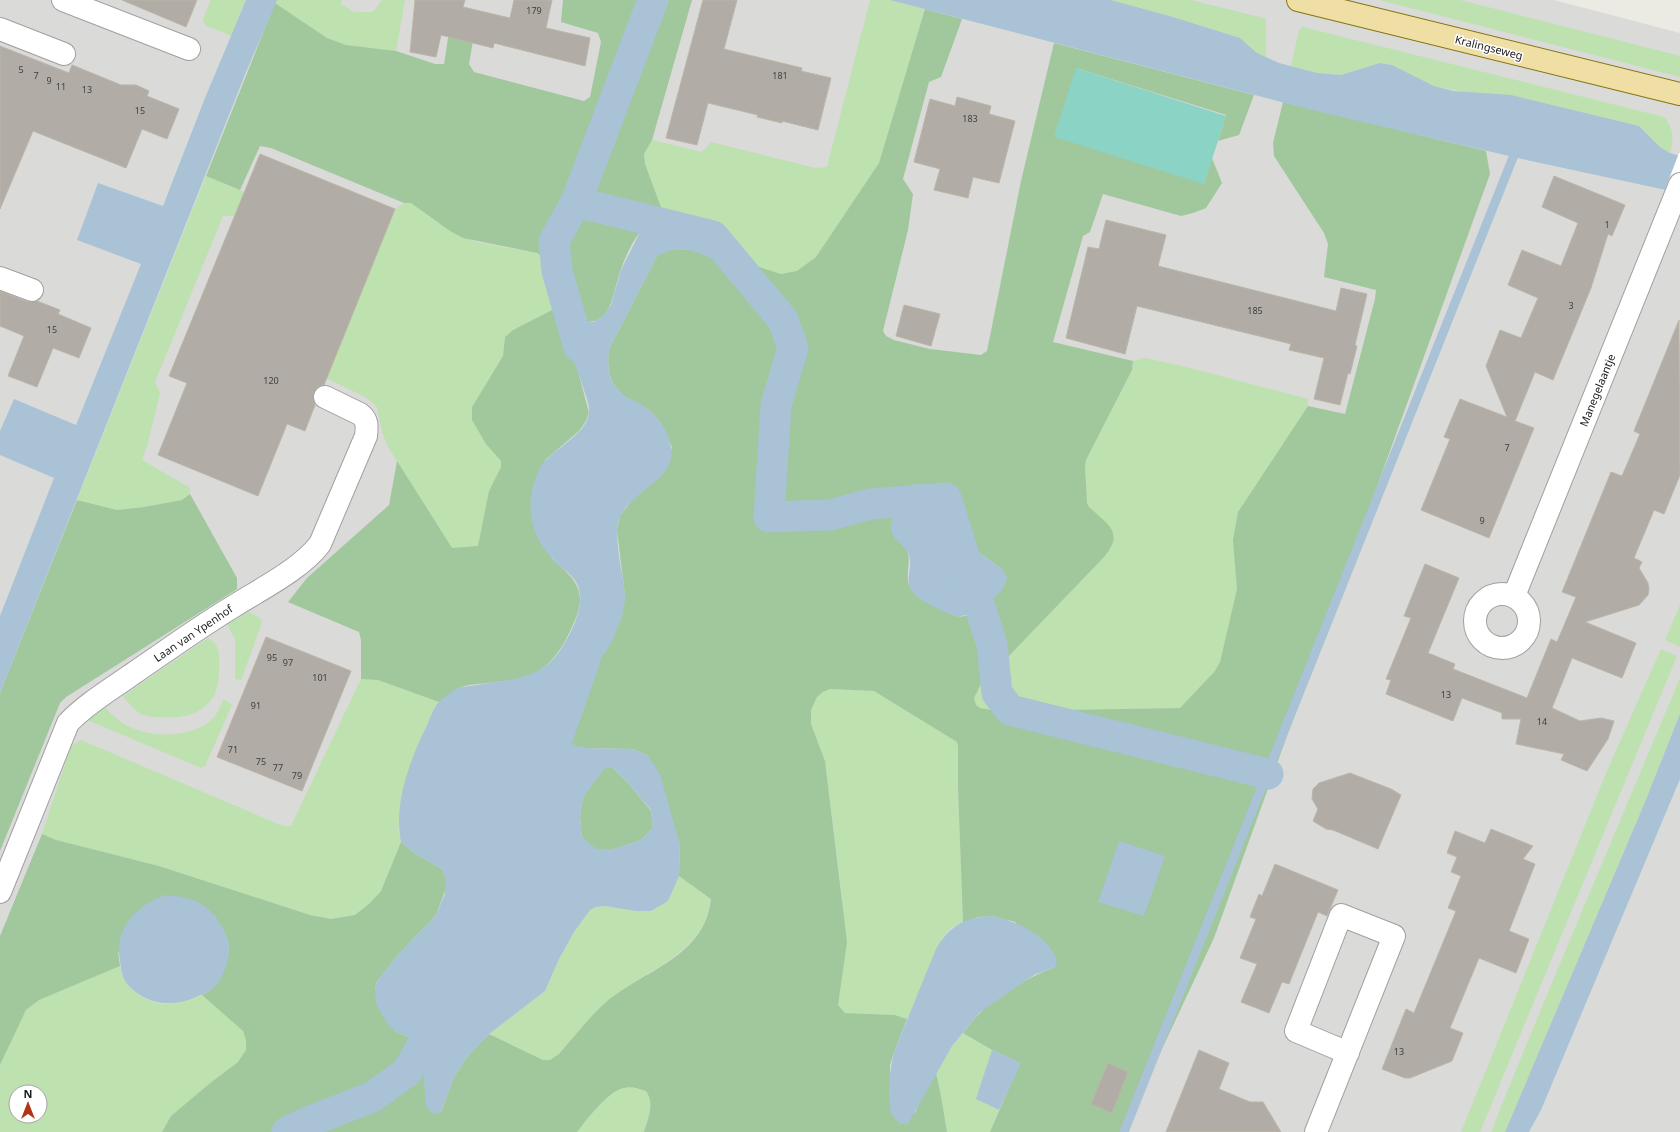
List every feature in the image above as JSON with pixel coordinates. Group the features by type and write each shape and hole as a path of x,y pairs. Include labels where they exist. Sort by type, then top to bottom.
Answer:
{"main road":[{"name":"Kralingseweg","path":"1298,0 1680,94"}],"street":[{"path":"63,0 189,49"},
{"path":"0,30 64,54"},
{"name":"Manegelaantje","path":"1514,596 1678,189"},
{"path":"0,278 32,290"},
{"name":"Laan van Ypenhof","path":"0,892 68,722 74,716 120,683 214,618 275,581 314,552 320,544 366,436 367,425 365,417 325,397"},
{"path":"1316,1132 1348,1053 1394,936 1341,915 1296,1031 1348,1053"}],"shaded area":[{"path":"0,0 1554,0 1680,33 1680,1132 0,1132"},
{"path":"246,0 277,0 246,72 0,693 0,616 54,478 0,455 0,431 14,399 76,425 141,264 77,240 98,183 163,206 205,98"},
{"path":"890,0 1111,0 1173,17 1240,38 1257,53 1279,63 1317,73 1341,75 1380,63 1392,65 1434,86 1453,91 1511,95 1639,126 1660,147 1670,153 1680,156 1680,193 1522,159 1316,111"},
{"path":"1076,68 1226,116 1204,184 1054,137"},
{"path":"665,218 715,238 742,252 751,259 756,266 752,271 739,269 683,249 670,251 657,256 610,347 608,365 613,383 622,394 652,412 659,420 669,439 671,456 670,462 661,477 632,501 621,515 617,532 625,596 622,616 608,649 590,672 573,687 563,699 558,713 561,727 573,745 584,748 632,749 647,755 660,774 680,845 679,876 668,901 651,911 635,911 605,906 596,907 590,910 574,932 559,959 545,991 489,1034 467,1057 454,1077 441,1112 435,1114 430,1112 426,1106 421,1046 415,1040 395,1031 388,1025 376,1004 375,989 377,981 398,955 436,915 445,894 446,878 442,869 416,854 401,842 399,811 405,781 415,751 434,709 441,700 458,688 513,679 535,672 544,667 553,659 561,649 573,627 579,611 580,602 580,594 577,583 545,550 534,530 531,515 533,485 542,464 584,426 589,413 588,401 563,332 558,313 560,306 566,306 586,322 593,322 602,317 611,305 621,270 640,232 652,222","holes":["612,767 651,810 653,828 641,840 614,849 596,849 582,837 580,818 583,797 604,769"]},
{"path":"911,485 929,485 976,550 1003,570 1007,577 1005,585 996,596 984,606 969,614 957,616 942,611 916,596 909,585 909,556 906,549 892,534 891,522 895,507 902,494"},
{"path":"1680,714 1680,779 1541,1110 1529,1132 1505,1132 1645,802"},
{"path":"1119,841 1165,856 1144,916 1098,902"},
{"path":"165,895 182,897 202,904 219,922 227,936 229,947 226,967 216,985 212,989 202,994 177,1003 151,1000 134,991 124,979 120,961 120,938 129,920 145,905"},
{"path":"992,916 1021,926 1040,937 1053,952 1057,961 1055,967 1034,975 979,1013 952,1046 908,1124 900,1124 892,1115 889,1101 889,1084 894,1052 936,949 947,934 959,924 974,918"},
{"path":"992,1050 1021,1063 999,1110 976,1099"}],"green space":[{"path":"211,0 246,0 231,36 205,25 203,19"},
{"path":"277,0 342,0 341,4 354,12 373,12 382,0 405,0 396,51 346,45 327,38 275,3"},
{"path":"563,0 692,0 652,140 644,154 645,164 665,218 647,225 636,237 622,266 612,301 606,313 601,318 586,322 577,314 558,313 579,375 589,413 586,421 579,431 545,460 552,559 567,572 577,585 579,593 579,610 571,630 561,648 549,663 532,674 514,680 474,684 462,687 439,702 378,680 361,679 361,640 359,632 288,602 307,578 389,505 397,461 452,548 478,546 489,491 501,467 501,461 486,444 472,420 472,407 503,356 505,337 513,330 560,306 543,257 537,253 463,238 450,231 411,203 404,203 271,148 260,146 240,190 206,176 275,3 327,38 346,45 396,51 435,64 444,64 453,6 478,12 469,64 474,72 584,101 590,97 601,42 598,33 561,22"},
{"path":"870,0 890,0 925,9 879,163 816,257 797,271 781,274 756,266 751,259 742,252 715,238 665,218 645,164 644,154 652,140 702,152 711,142 816,168 827,167"},
{"path":"1111,0 1191,0 1266,19 1266,57 1257,53 1240,38 1173,17"},
{"path":"1379,0 1460,0 1680,56 1680,77"},
{"path":"925,9 962,19 941,77 929,82 903,179 913,194 908,230 883,331 886,336 894,340 930,349 981,355 987,351 1021,181 1054,43 1254,95 1239,135 1218,141 1226,115 1076,68 1204,184 1212,158 1222,183 1206,208 1181,216 1103,194 1090,232 1083,236 1053,342 1133,361 1132,370 1086,460 1085,467 1087,503 1089,507 1112,529 1113,541 1104,557 980,686 974,698 976,705 980,708 999,711 1180,708 1215,671 1220,662 1237,589 1233,540 1238,512 1308,406 1345,414 1375,299 1376,290 1324,277 1328,244 1324,233 1274,156 1273,143 1283,102 1486,151 1490,174 1214,938 1123,1132 990,1132 1020,1063 992,1050 963,1033 978,1014 997,998 1025,981 1055,967 1015,922 992,916 978,917 963,923 957,742 874,691 830,689 817,697 811,710 811,724 825,761 847,942 838,1005 845,1013 895,1015 907,1019 890,1065 890,1107 915,1113 936,1073 947,1132 644,1132 650,1111 649,1096 646,1091 629,1087 611,1094 592,1113 577,1132 162,1132 171,1116 238,1062 246,1050 246,1040 243,1031 202,995 217,984 227,961 229,948 227,938 214,915 118,953 120,966 39,1000 26,1010 0,1065 0,936 42,834 56,840 159,866 310,915 331,919 355,915 370,903 381,891 401,842 416,854 442,869 446,878 447,886 436,915 398,955 377,981 375,989 395,1031 415,1040 421,1046 441,1112 454,1077 467,1057 489,1034 543,1060 550,1060 559,1054 588,1020 606,1002 685,949 697,935 706,919 711,899 679,876 680,845 647,755 632,749 584,748 572,745 559,721 559,708 568,693 590,672 622,616 625,596 617,530 620,516 672,448 664,428 658,419 646,408 624,396 613,384 608,365 610,347 657,256 672,249 692,250 752,271 756,266 781,274 797,271 816,257 879,163","holes":["929,485 976,550 1003,570 1004,586 983,607 970,615 956,616 951,614 917,596 908,583 909,560 907,551"]},
{"path":"1303,27 1664,117 1670,126 1672,134 1670,153 1660,147 1639,126 1434,86 1392,65 1380,63 1341,75 1317,73 1291,66 1299,30"},
{"path":"206,176 244,192 234,216 223,216 155,382 160,393 142,460 190,488 190,494 182,500 117,510 77,500"},
{"path":"404,203 411,203 450,231 476,242 537,253 543,257 560,306 513,330 505,337 503,356 472,407 486,444 501,461 501,467 489,491 478,546 452,549 388,447 382,432 377,407 365,397 326,378 395,209"},
{"path":"1145,358 1186,367 1308,399 1308,406 1238,512 1237,589 1220,662 1215,671 1180,708 999,711 980,708 976,705 974,698 980,686 1110,549 1115,536 1087,503 1086,460 1132,370 1133,361"},
{"path":"190,494 237,578 237,589 66,697 60,703 0,851 0,693 77,500 117,510 182,500"},
{"path":"1680,605 1680,647 1665,640"},
{"path":"249,612 260,618 262,623 241,680 235,679 235,639 227,624"},
{"path":"208,638 212,640 218,649 219,677 218,685 213,697 202,708 189,715 181,717 150,716 138,712 123,696"},
{"path":"1661,649 1677,656 1480,1132 1461,1132 1607,771"},
{"path":"1680,678 1680,714 1645,802 1505,1132 1491,1132 1561,961"},
{"path":"361,679 378,680 439,702 423,733 398,829 401,842 381,891 370,903 355,915 331,919 310,915 159,866 56,840 42,834 71,746 81,740 283,826 291,826"},
{"path":"830,689 874,691 957,742 963,923 951,928 943,937 907,1019 895,1015 845,1013 838,1005 842,898 825,761 811,724 811,710 817,697"},
{"path":"224,699 232,705 205,766 201,768 85,719 104,707 121,722 138,730 149,733 174,734 197,729 207,723 215,716"},
{"path":"612,767 629,784 651,811 653,828 641,840 614,849 595,849 582,837 580,818 583,797 604,768"},
{"path":"679,876 711,898 706,918 697,934 685,948 621,990 600,1007 559,1054 550,1060 543,1060 489,1034 545,991 559,959 574,932 590,910 596,907 605,906 635,911 668,901"},
{"path":"120,966 122,974 131,988 137,994 152,1002 168,1004 185,1001 202,995 243,1031 246,1040 246,1050 238,1062 171,1116 162,1132 0,1132 0,1065 26,1010 39,1000"},
{"path":"963,1033 992,1050 977,1099 999,1110 990,1132 947,1132 936,1073 952,1046"},
{"path":"630,1087 646,1091 649,1096 650,1111 644,1132 577,1132 600,1104 614,1092"}],"pier":[{"path":"1680,153 1680,196 1664,192"}],"building":[{"path":"122,0 197,0 186,27"},
{"path":"415,0 465,0 463,7 510,18 514,0 552,0 546,28 590,38 585,66 494,43 493,48 441,35 436,57 410,52"},
{"path":"703,0 737,0 724,49 802,68 801,71 831,78 818,130 782,121 782,123 757,117 758,115 708,103 697,145 666,138"},
{"path":"0,46 69,73 72,65 121,85 136,85 149,91 147,96 179,109 167,139 142,129 126,168 33,131 0,209"},
{"path":"957,97 991,106 989,114 1015,121 999,183 973,177 968,198 934,190 940,169 914,162 930,99 955,106"},
{"path":"260,154 395,209 324,385 318,387 314,392 313,398 315,405 305,431 287,424 258,496 158,455 187,383 169,376"},
{"path":"1554,176 1625,205 1612,236 1608,234 1591,288 1553,380 1535,372 1515,421 1534,428 1489,538 1421,510 1450,439 1444,437 1460,399 1507,417 1486,366 1500,330 1521,338 1538,298 1508,285 1522,250 1561,266 1578,223 1542,207"},
{"path":"1106,220 1166,235 1158,266 1336,311 1341,288 1367,294 1355,345 1357,346 1340,405 1314,399 1324,358 1289,350 1291,344 1137,306 1125,354 1066,338 1088,247 1099,249"},
{"path":"0,291 28,302 37,301 60,310 58,314 91,328 79,358 53,348 37,387 8,376 24,336 0,326"},
{"path":"904,305 940,314 931,346 896,336"},
{"path":"1679,320 1680,475 1664,514 1654,510 1634,558 1642,562 1639,568 1648,583 1648,595 1639,605 1585,622 1636,643 1622,678 1572,658 1552,708 1580,721 1601,718 1614,721 1608,739 1587,771 1561,760 1564,754 1516,744 1521,719 1502,719 1502,713 1462,698 1453,721 1386,694 1391,680 1386,679 1411,618 1404,616 1425,564 1459,578 1428,653 1455,664 1453,669 1527,698 1551,639 1557,642 1576,597 1562,592 1611,472 1622,476 1640,434 1634,431"},
{"path":"266,637 351,671 302,791 217,757"},
{"path":"1350,773 1391,789 1401,795 1378,849 1333,830 1326,829 1313,821 1318,809 1312,799 1313,789 1319,783"},
{"path":"1491,829 1533,846 1523,859 1535,864 1509,931 1529,939 1516,973 1479,958 1450,1028 1463,1033 1452,1061 1410,1078 1405,1078 1382,1069 1406,1009 1414,1013 1456,911 1448,908 1461,876 1451,872 1457,857 1447,853 1455,831 1485,843"},
{"path":"1275,864 1338,890 1327,916 1318,912 1289,984 1282,982 1269,1013 1241,1002 1257,964 1240,958 1256,919 1250,917 1259,894 1262,896"},
{"path":"1199,1050 1229,1063 1219,1089 1250,1102 1263,1102 1281,1132 1166,1132"},
{"path":"1108,1063 1128,1072 1112,1113 1091,1104"}],"waterway":[{"path":"653,0 576,202 713,236 783,320 793,348 776,405 769,517 830,515 870,504 946,498 992,645 997,693 1010,710 1268,774"},
{"path":"1124,1132 1518,145"},
{"path":"576,202 554,241 557,271 579,347"},
{"path":"548,765 584,662 586,645"},
{"path":"287,1132 308,1122 372,1097 407,1072 442,1010"}]}
